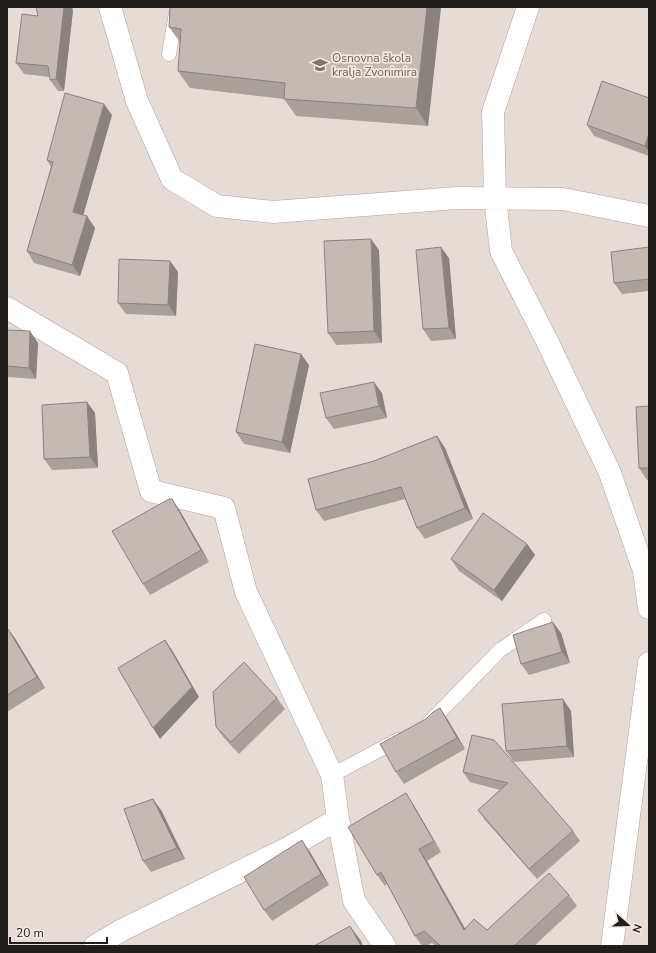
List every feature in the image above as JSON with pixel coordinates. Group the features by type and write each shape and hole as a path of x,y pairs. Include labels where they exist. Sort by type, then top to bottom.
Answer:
{"street":[{"path":"110,7 137,101 172,179 217,206 273,212 457,198 563,199 649,216"},
{"path":"528,7 493,112 495,198 501,251 547,341 610,472 644,571 649,608"},
{"path":"7,308 118,373 151,490 224,508 246,592 332,775 338,819 354,901 385,946"},
{"path":"612,946 641,786 649,663"},
{"path":"95,946 122,930 288,848 338,819"}],"lane":[{"path":"170,54 177,7"},
{"path":"332,775 430,723 500,650 544,620"}],"building":[{"path":"36,7 64,7 56,79 50,80 48,66 16,63 22,14 38,16"},
{"path":"170,7 427,7 416,108 284,99 285,83 178,71 181,29 169,27"},
{"path":"602,81 649,98 649,133 645,146 587,125"},
{"path":"65,93 104,104 73,212 87,216 72,265 27,251 53,162 47,160"},
{"path":"371,239 374,331 328,333 324,241"},
{"path":"441,247 449,328 423,329 416,250"},
{"path":"649,247 649,279 614,283 611,252"},
{"path":"119,259 170,261 168,305 118,303"},
{"path":"7,330 30,331 29,368 7,366"},
{"path":"255,344 301,354 282,442 236,432"},
{"path":"374,382 379,406 326,418 320,393"},
{"path":"87,402 90,457 44,459 42,405"},
{"path":"649,406 649,468 639,468 636,407"},
{"path":"437,436 465,508 417,528 401,487 316,510 308,479 374,461"},
{"path":"169,499 172,499 201,550 143,584 112,531"},
{"path":"483,513 527,544 494,590 451,559"},
{"path":"553,622 562,652 521,664 513,635"},
{"path":"8,629 37,677 7,695 7,630"},
{"path":"165,640 192,687 153,728 118,668"},
{"path":"244,662 277,698 231,742 216,727 213,692"},
{"path":"563,699 567,746 506,751 502,704"},
{"path":"440,708 457,738 396,772 380,744 426,719"},
{"path":"472,735 494,740 573,831 529,869 478,810 508,783 463,772"},
{"path":"406,793 434,841 419,849 464,930 474,919 487,930 549,873 569,895 514,946 441,946 424,931 415,936 381,872 377,875 348,827"},
{"path":"153,799 177,848 143,861 124,809"},
{"path":"302,840 321,874 264,910 244,877"},
{"path":"350,926 361,946 314,946"}],"place":[{"name":"Osnovna škola kralja Zvonimira","path":"320,65"}]}
